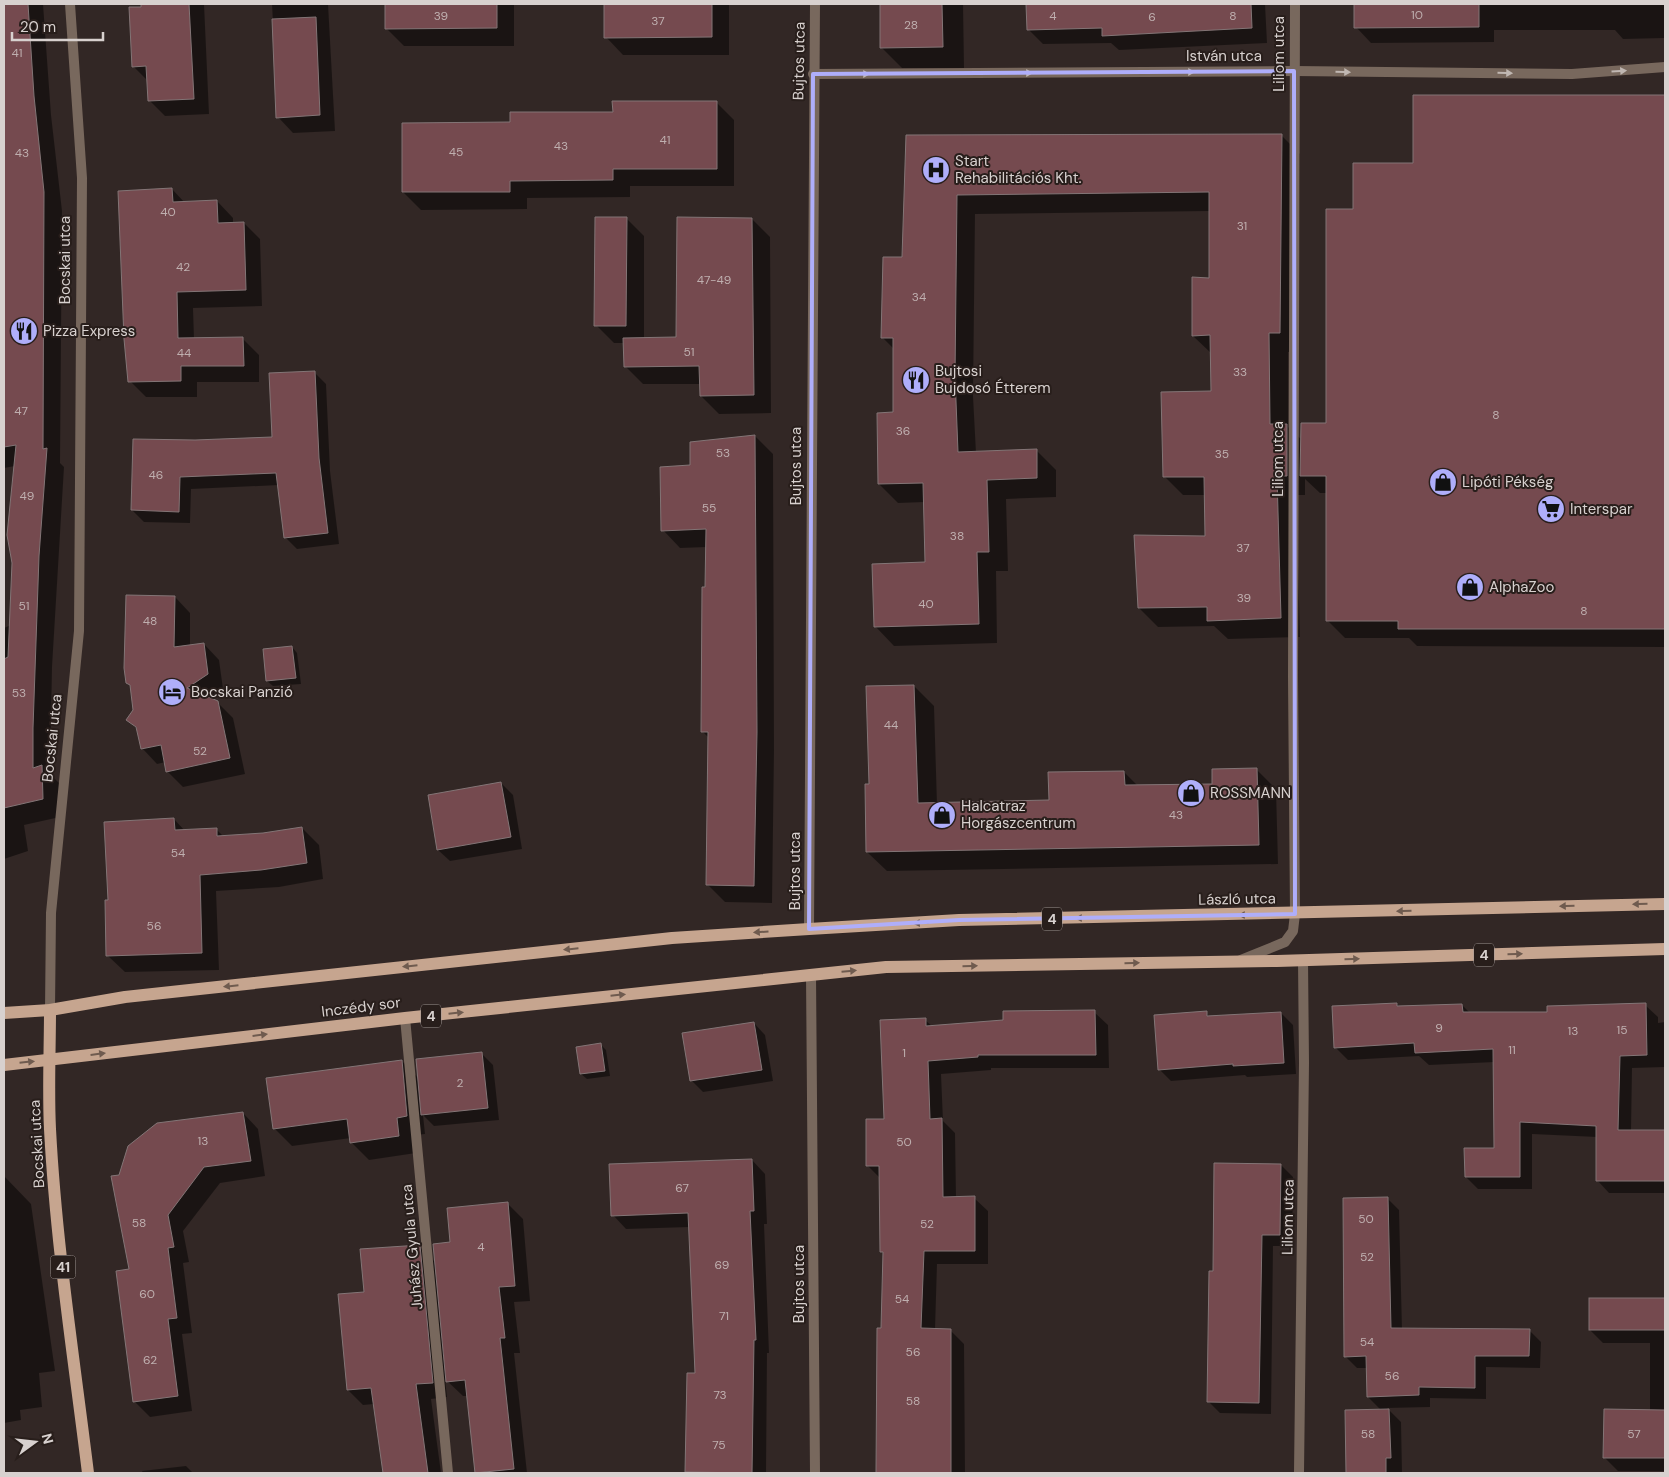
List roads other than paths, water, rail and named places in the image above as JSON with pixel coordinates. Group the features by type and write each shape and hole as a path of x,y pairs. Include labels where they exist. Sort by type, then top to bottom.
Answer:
{"main road":[{"name":"László utca","path":"809,929 959,920 1295,914 1665,904"},
{"name":"4","path":"4,1013 50,1010 125,997 672,938 809,929"},
{"name":"4","path":"811,974 886,967 1235,962 1665,950"},
{"name":"Inczédy sor","path":"4,1064 811,974"},
{"name":"Bocskai utca","path":"50,1010 50,1127 57,1212 88,1473"}],"street":[{"name":"Bocskai utca","path":"50,1010 51,913 79,631 82,178 70,4"},
{"name":"Bujtos utca","path":"809,929 813,74 815,4"},
{"name":"Liliom utca","path":"1235,962 1285,942 1293,931 1295,914 1293,677 1295,4"},
{"name":"István utca","path":"813,74 1294,71 1572,74 1665,67"},
{"name":"Liliom utca","path":"1299,1473 1304,1063 1303,960"},
{"name":"Bujtos utca","path":"811,974 815,1473"},
{"name":"Juhász Gyula utca","path":"405,1018 448,1473"}],"place":[{"name":"Start Rehabilitációs Kht.","path":"936,170"},
{"name":"Pizza Express","path":"24,331"},
{"name":"Bujtosi Bujdosó Étterem","path":"916,380"},
{"name":"Lipóti Pékség","path":"1443,482"},
{"name":"Interspar","path":"1551,509"},
{"name":"AlphaZoo","path":"1470,587"},
{"name":"Bocskai Panzió","path":"172,692"},
{"name":"ROSSMANN","path":"1191,793"},
{"name":"Halcatraz Horgászcentrum","path":"942,815"}]}
